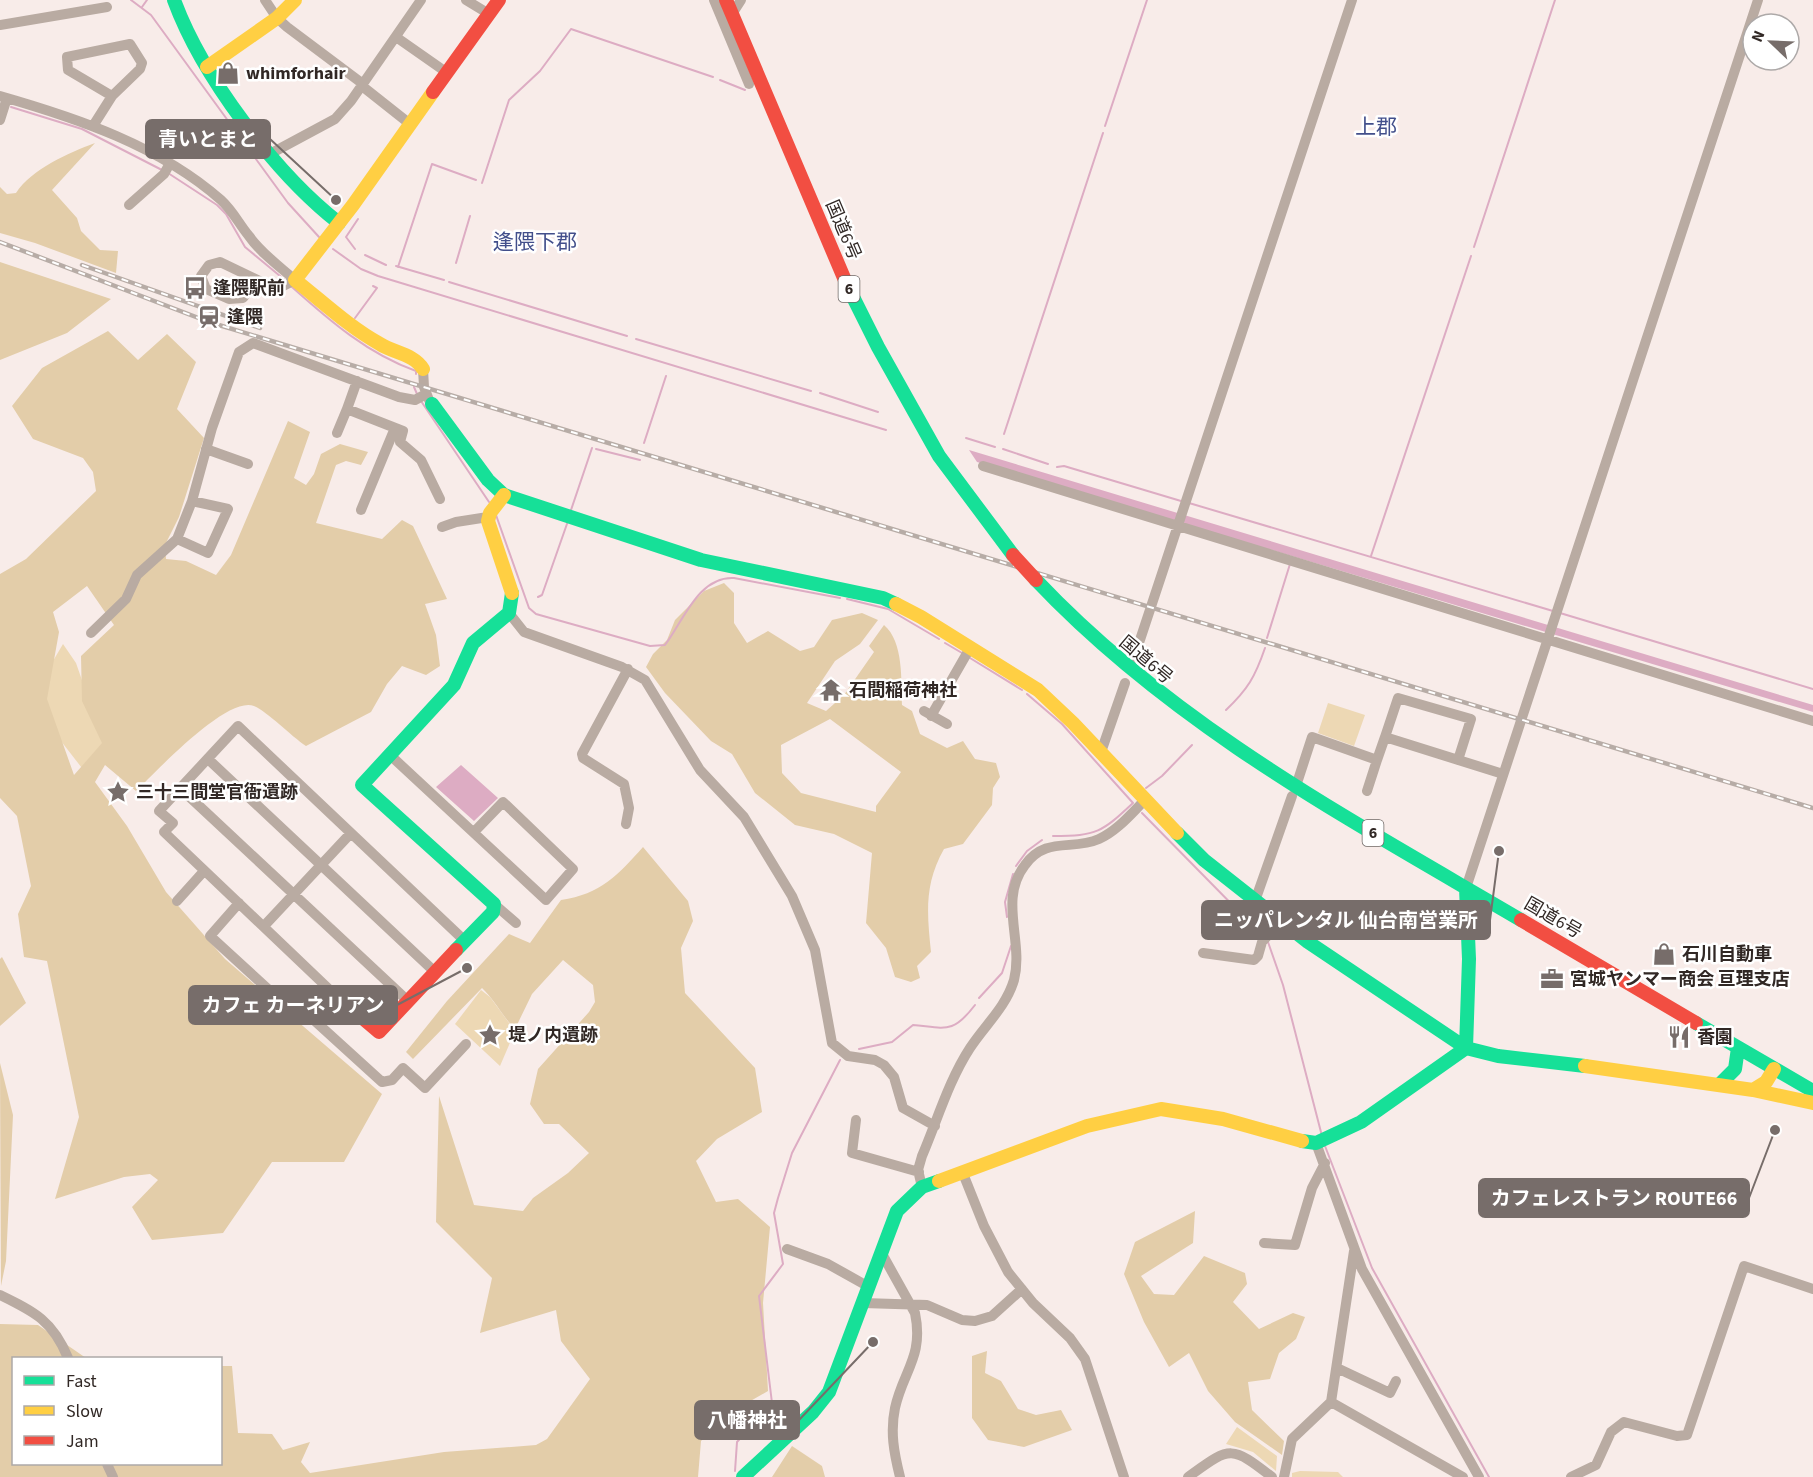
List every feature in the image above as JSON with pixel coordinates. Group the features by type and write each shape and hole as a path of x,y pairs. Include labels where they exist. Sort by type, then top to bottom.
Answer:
{"main road":[{"path":"174,0 186,31 207,67 268,155 305,196 339,223"},
{"path":"207,67 277,18 295,0"},
{"path":"423,369 417,360 365,336 291,284 318,252 499,0"},
{"name":"国道6号","path":"726,0 848,286 878,347 939,456 1013,555 1100,646 1166,700 1294,787 1813,1090"},
{"path":"429,399 488,480 504,495 701,560 883,598 921,617 1038,690 1204,860 1281,921 1346,968 1466,1048 1515,1058 1720,1084 1813,1102"},
{"path":"309,1016 332,992 375,1031 379,1032 493,912 494,904 362,785 454,685 473,643 509,614 513,595 488,517 504,495"},
{"path":"1466,888 1469,959 1466,1048"},
{"path":"743,1477 824,1400 897,1210 922,1187 1087,1126 1130,1114 1161,1109 1223,1119 1295,1140 1316,1143 1361,1122 1466,1048"},
{"path":"1720,1084 1730,1079 1736,1069 1738,1048"},
{"path":"1753,1090 1766,1082 1774,1069"}],"street":[{"path":"265,0 277,18 410,124"},
{"path":"268,155 284,144 326,126 343,110 363,85 421,0"},
{"path":"466,0 489,14"},
{"path":"714,0 748,84"},
{"path":"732,14 741,0"},
{"path":"1134,658 1352,0"},
{"path":"1466,888 1758,0"},
{"path":"0,25 106,7"},
{"path":"396,37 447,72"},
{"path":"93,126 112,96 140,69 142,63 130,44 67,57 68,70 112,96"},
{"path":"0,120 3,97 93,126 150,152 231,209 257,247 291,284"},
{"path":"129,205 164,174 169,165"},
{"path":"213,263 223,263 272,287 291,284 274,291 259,285 251,288 243,298 229,299 204,287 201,279 204,270 213,263"},
{"path":"91,633 126,599 137,575 177,539 192,501 206,449 239,352 253,343 399,397 415,400 429,399 423,369"},
{"path":"337,433 357,381"},
{"path":"347,409 403,431 400,442 421,460 440,498"},
{"path":"361,510 395,428"},
{"path":"206,449 248,464"},
{"path":"983,466 1178,520 1547,639 1813,721"},
{"path":"177,539 208,553 228,509 192,501"},
{"path":"442,527 456,522 488,517"},
{"path":"509,614 524,632 628,669 641,676 653,690 700,770 744,817 792,896 815,950 832,1043 848,1056 870,1059 884,1065 894,1077 903,1108 935,1126"},
{"path":"946,724 928,713 970,648"},
{"path":"626,824 629,808 624,784 583,758 582,754 628,669"},
{"path":"1101,752 1125,683"},
{"path":"1367,791 1398,698 1471,719 1458,760"},
{"path":"332,992 164,832 173,823 159,811 238,726 466,942"},
{"path":"1298,780 1312,737 1377,760"},
{"path":"1385,737 1503,774"},
{"path":"390,755 546,900 573,869 503,802 474,832"},
{"path":"208,759 436,973"},
{"path":"180,788 409,1002"},
{"path":"1256,901 1292,796"},
{"path":"922,1187 919,1172 935,1126 969,1049 1006,999 1014,980 1017,955 1011,900 1017,877 1025,864 1045,848 1101,838 1144,801"},
{"path":"264,926 351,833"},
{"path":"177,901 204,871"},
{"path":"239,903 210,936 281,1001 294,1002 382,1082 392,1080 403,1068 425,1088 466,1044"},
{"path":"494,904 516,923"},
{"path":"1203,953 1254,960 1258,956 1262,942 1281,921"},
{"path":"856,1120 852,1153 919,1172"},
{"path":"1316,1143 1362,1269 1479,1477"},
{"path":"1264,1243 1295,1245 1312,1188 1325,1163"},
{"path":"962,1172 984,1226 1008,1272 1070,1338 1085,1359 1124,1477"},
{"path":"1284,1477 1292,1439 1331,1402 1355,1248"},
{"path":"787,1249 828,1264 869,1287"},
{"path":"882,1252 911,1304 918,1324 917,1341 908,1377 895,1405 892,1429 893,1452 900,1477"},
{"path":"1571,1477 1596,1464 1611,1432 1624,1422 1677,1436 1687,1435 1744,1266 1813,1289"},
{"path":"863,1303 927,1305 962,1320 975,1321 992,1316 1022,1289"},
{"path":"0,1295 42,1318 60,1337 67,1357"},
{"path":"1337,1368 1390,1393 1396,1381"},
{"path":"1331,1402 1463,1477"},
{"path":"1188,1477 1225,1453 1233,1451 1249,1458 1272,1477"}],"shaded area":[{"path":"95,143 52,190 77,218 81,231 100,250 118,251 116,273 35,243 0,233 0,187 7,194 16,193 31,176 41,169"},
{"path":"0,262 111,299 67,333 0,360"},
{"path":"108,331 138,360 167,334 196,362 177,409 204,438 179,517 165,545 166,559 186,561 216,575 231,555 288,421 310,432 294,478 306,485 314,474 321,454 340,444 368,452 361,465 346,461 336,465 316,523 382,539 402,520 413,526 447,599 425,604 436,635 440,666 426,675 402,666 387,684 371,712 306,746 260,709 254,706 242,706 210,723 136,791 105,765 95,782 127,826 166,892 225,959 382,1094 344,1162 272,1162 223,1233 152,1240 132,1207 158,1180 150,1174 124,1177 55,1199 79,1117 47,961 24,957 18,914 31,886 17,816 0,798 0,574 26,559 96,491 93,472 83,458 33,439 12,406 42,368","holes":["87,586 114,625 81,656 82,701 102,743 74,775 47,699 59,632 53,612"]},
{"path":"969,450 1813,705 1813,712 977,462"},
{"path":"724,583 734,593 734,623 747,643 768,631 800,651 814,647 832,620 862,613 878,620 860,644 835,661 807,703 826,711 844,695 874,652 869,646 884,625 895,641 898,651 902,705 912,711 920,734 947,748 963,741 975,759 996,763 1000,777 993,788 992,805 963,844 944,849 933,875 928,912 931,952 917,966 920,978 911,982 895,977 886,948 866,923 872,853 834,834 795,825 755,793 732,754 711,741 665,693 646,667 653,654 667,640 675,620 704,591","holes":["830,719 901,772 876,806 876,812 801,793 782,773 781,745"]},
{"path":"63,644 76,663 106,749 85,772 47,723 43,678"},
{"path":"1328,703 1365,715 1354,746 1318,733"},
{"path":"461,765 498,798 474,821 436,787"},
{"path":"643,847 688,901 693,921 681,948 685,993 755,1068 762,1112 717,1139 696,1161 716,1202 738,1199 770,1227 763,1303 768,1391 726,1415 701,1441 698,1477 0,1477 0,1324 38,1325 85,1357 12,1357 12,1465 222,1465 222,1366 232,1366 238,1433 272,1434 283,1450 310,1442 301,1462 310,1473 444,1452 536,1445 547,1439 590,1379 561,1341 556,1310 480,1333 492,1278 436,1222 439,1096 474,1205 523,1211 533,1198 568,1173 589,1153 559,1124 544,1124 530,1104 538,1069 589,1012 595,1002 593,985 563,960 532,994 515,1029 482,988 413,1059 406,1052 447,1001 509,934 530,943 561,900 598,888 625,866"},
{"path":"2,957 26,1003 0,1026 0,959"},
{"path":"481,990 490,997 515,1031 500,1066 455,1024"},
{"path":"0,1063 13,1115 6,1261 1,1286"},
{"path":"1195,1211 1193,1243 1141,1276 1154,1294 1174,1295 1204,1256 1245,1273 1247,1284 1233,1302 1259,1329 1293,1313 1305,1317 1296,1339 1279,1353 1270,1379 1248,1382 1252,1410 1284,1441 1282,1455 1235,1422 1208,1391 1189,1353 1169,1367 1144,1322 1124,1274 1135,1242"},
{"path":"987,1351 985,1373 1001,1381 1018,1409 1036,1415 1061,1410 1072,1430 1024,1447 988,1440 972,1418 972,1356"},
{"path":"1237,1427 1277,1456 1276,1471 1253,1452 1226,1444"},
{"path":"792,1446 822,1466 825,1477 772,1477"},
{"path":"1300,1471 1338,1472 1343,1477 1292,1477 1292,1473"}],"waterway":[{"path":"131,0 151,15 288,203 319,237"},
{"path":"142,7 147,0"},
{"path":"1105,126 1147,0"},
{"path":"1474,247 1555,0"},
{"path":"482,183 509,100 540,71 571,29 713,77"},
{"path":"720,80 745,90"},
{"path":"11,107 82,129 162,170"},
{"path":"1004,434 1103,133"},
{"path":"398,267 432,164 476,180"},
{"path":"168,173 217,205 226,214 245,247 286,281"},
{"path":"456,263 470,216"},
{"path":"355,249 346,237 358,219"},
{"path":"333,249 361,269 378,276 886,430"},
{"path":"365,255 386,265"},
{"path":"1371,556 1471,256"},
{"path":"396,266 444,280"},
{"path":"449,282 627,336"},
{"path":"355,318 377,288 373,286"},
{"path":"292,287 350,335 398,364 416,371 416,374"},
{"path":"636,339 811,391"},
{"path":"644,443 666,376"},
{"path":"414,387 417,394"},
{"path":"820,393 878,412"},
{"path":"421,401 489,502"},
{"path":"966,438 995,447"},
{"path":"571,510 592,448"},
{"path":"596,449 640,460"},
{"path":"1003,449 1048,464"},
{"path":"1057,467 1064,466 1181,501"},
{"path":"1189,503 1553,611"},
{"path":"496,515 529,608 536,614 650,646 665,645 701,592 721,579 734,578 840,598"},
{"path":"538,597 542,595 568,521"},
{"path":"1267,638 1290,564"},
{"path":"847,599 888,609 939,639"},
{"path":"1560,613 1813,689"},
{"path":"945,643 962,653"},
{"path":"1226,710 1250,682 1265,648"},
{"path":"970,658 1022,690"},
{"path":"1027,694 1062,724 1133,803 1114,820 1098,830 1080,835 1053,836"},
{"path":"1146,788 1162,776 1192,745"},
{"path":"1142,813 1262,935"},
{"path":"1016,866 1027,851 1042,840"},
{"path":"1007,917 1005,902 1013,874"},
{"path":"1268,942 1283,985 1322,1136"},
{"path":"979,998 1002,973 1011,946"},
{"path":"859,1049 892,1042 913,1025 941,1028 954,1025 961,1021 975,1005"},
{"path":"735,1471 737,1442 772,1403 759,1296 783,1264 774,1213 792,1153 840,1060"},
{"path":"1325,1146 1372,1268 1489,1477"}],"railway":[{"path":"0,242 209,322 1813,808"},
{"path":"82,265 260,328"}],"traffic: fast":[{"path":"174,0 203,60 243,121 290,178 339,223"},
{"path":"847,285 878,347 939,456 1013,555"},
{"path":"432,404 488,480 504,495 701,560 883,598 896,604"},
{"path":"1036,580 1089,632 1146,681 1205,725 1328,807 1521,920"},
{"path":"456,950 493,912 494,904 362,785 454,685 473,643 509,613 512,593"},
{"path":"1177,833 1204,860 1308,942 1466,1048 1498,1056 1585,1066"},
{"path":"1302,1141 1316,1143 1361,1122 1466,1048 1469,959 1466,888"},
{"path":"1696,1023 1813,1091"},
{"path":"1720,1084 1735,1069 1738,1048"},
{"path":"743,1477 813,1412 829,1392 897,1211 922,1187 939,1181"}],"traffic: slow":[{"path":"207,67 277,18 295,0"},
{"path":"423,369 414,360 385,347 358,330 295,280 353,205 433,92"},
{"path":"504,495 490,513 488,521 512,593"},
{"path":"896,604 921,617 1038,690 1073,723 1177,833"},
{"path":"1585,1066 1753,1090 1766,1082 1774,1069"},
{"path":"1753,1090 1813,1103"},
{"path":"939,1181 1087,1126 1161,1109 1223,1119 1302,1141"}],"traffic: jam":[{"path":"433,92 499,0"},
{"path":"726,0 847,285"},
{"path":"1013,555 1036,580"},
{"path":"1521,920 1696,1023"},
{"path":"309,1016 332,992 379,1032 456,950"}],"place":[{"name":"whimforhair","path":"228,73"},
{"name":"青いとまと","path":"336,200"},
{"name":"逢隈駅前","path":"195,288"},
{"name":"逢隈","path":"209,317"},
{"name":"石間稲荷神社","path":"831,690"},
{"name":"三十三間堂官衙遺跡","path":"118,792"},
{"name":"ニッパレンタル 仙台南営業所","path":"1499,851"},
{"name":"石川自動車","path":"1664,954"},
{"name":"カフェ カーネリアン","path":"467,968"},
{"name":"宮城ヤンマー商会 亘理支店","path":"1552,979"},
{"name":"堤ノ内遺跡","path":"490,1035"},
{"name":"香園","path":"1679,1037"},
{"name":"カフェレストラン ROUTE66","path":"1775,1130"},
{"name":"八幡神社","path":"873,1342"}],"district":[{"name":"上郡","path":"1376,127"},
{"name":"逢隈下郡","path":"535,242"}]}
